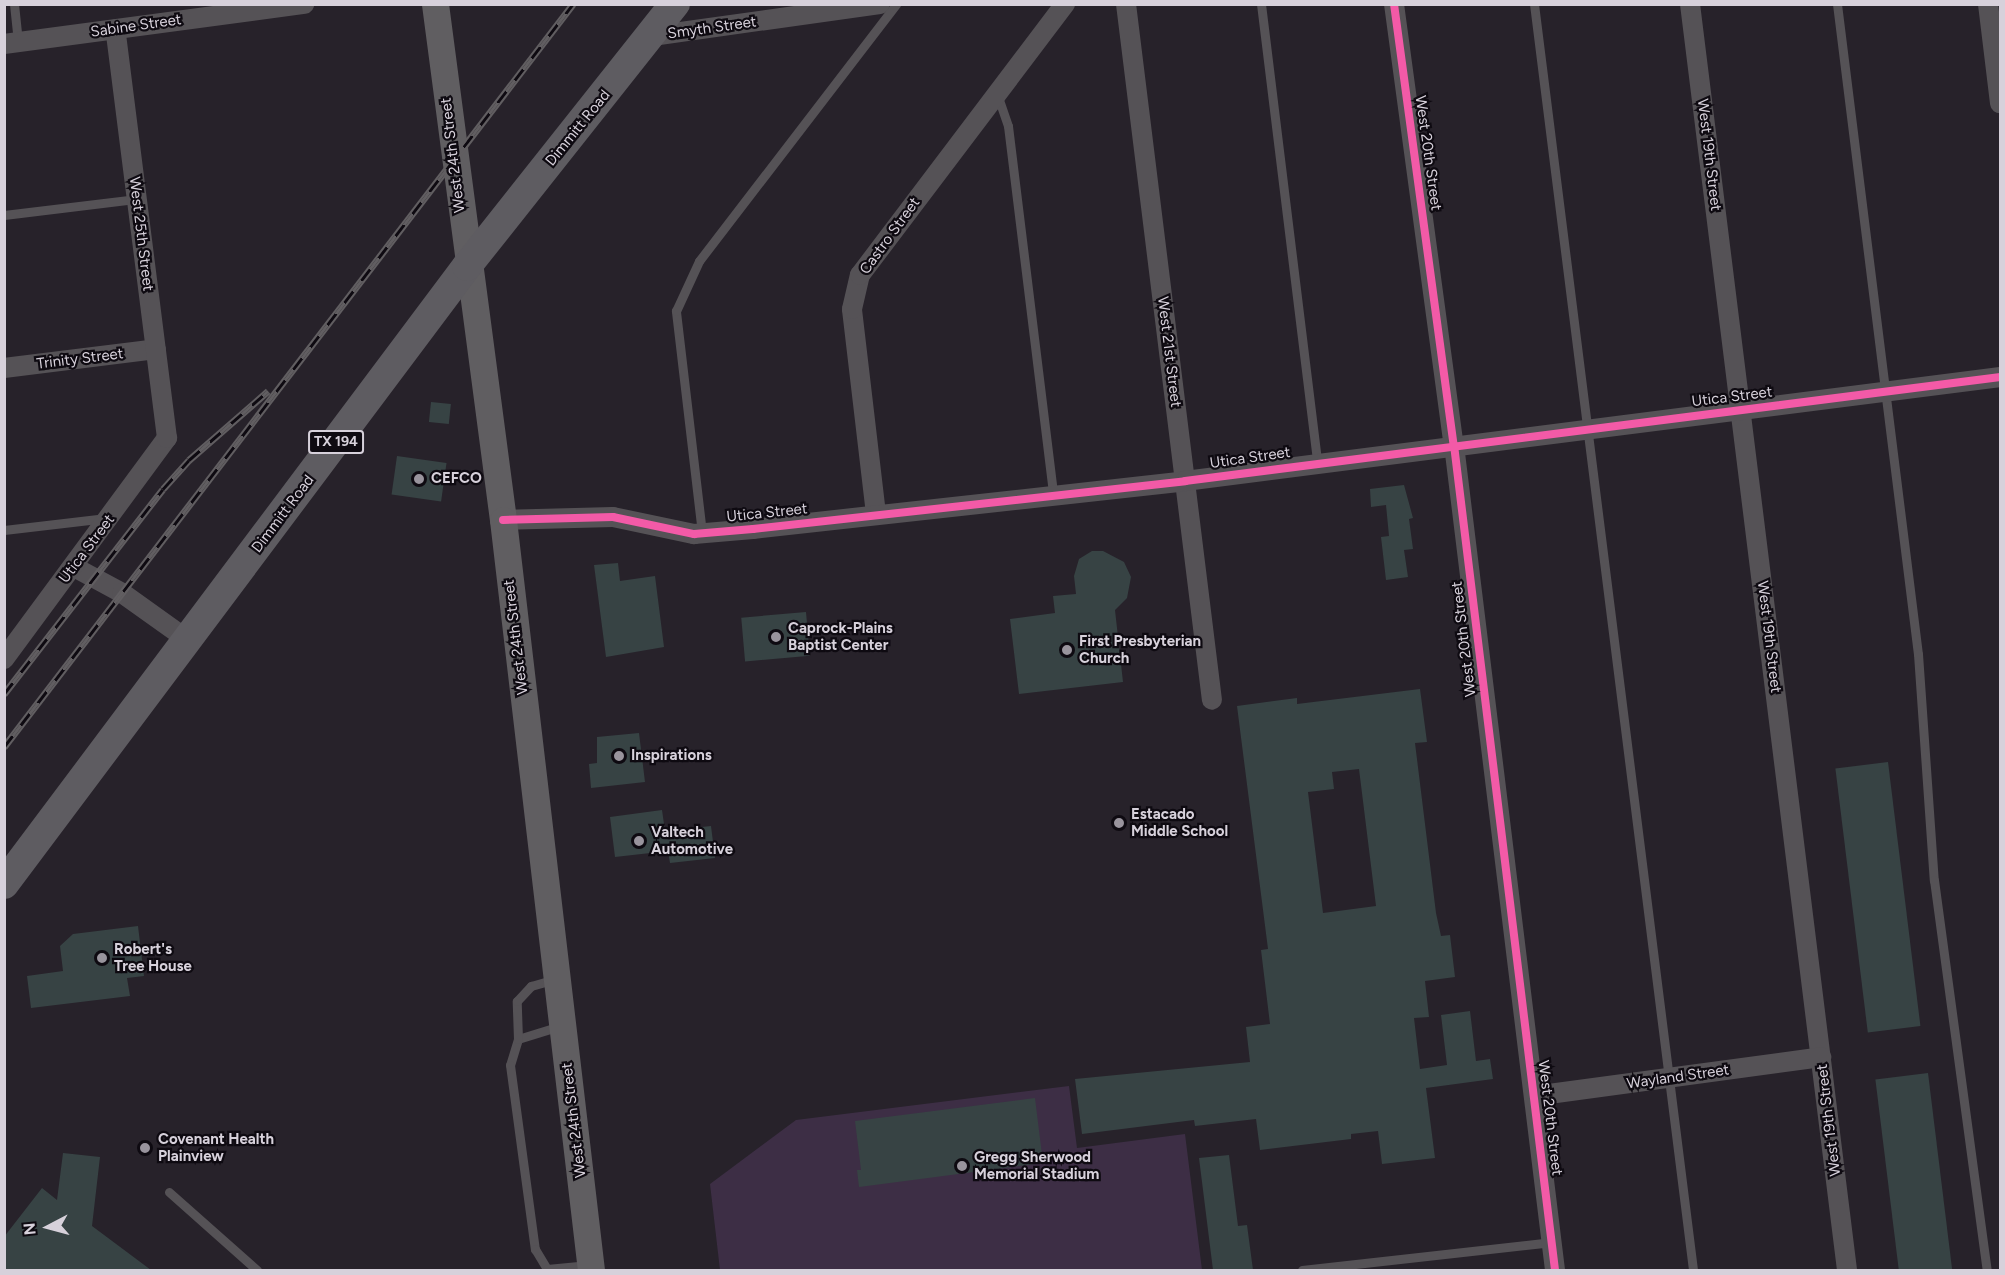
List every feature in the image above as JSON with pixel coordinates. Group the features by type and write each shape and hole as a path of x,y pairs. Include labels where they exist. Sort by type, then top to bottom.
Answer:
{"main road":[{"name":"West 24th Street","path":"435,4 467,266 502,520 591,1267"},
{"name":"Dimmitt Road","path":"4,884 189,641 467,266 652,36 675,4"}],"street":[{"name":"Sabine Street","path":"11,43 115,29 200,11 304,4"},
{"name":"Smyth Street","path":"652,36 880,4"},
{"name":"Castro Street","path":"876,514 852,309 860,275 1065,4"},
{"name":"West 21st Street","path":"1126,4 1212,700"},
{"name":"West 20th Street","path":"1394,4 1454,445 1555,1270"},
{"name":"West 19th Street","path":"1690,4 1847,1270"},
{"path":"1988,4 2001,103"},
{"name":"West 25th Street","path":"115,29 167,438"},
{"name":"Trinity Street","path":"4,368 156,349"},
{"name":"Utica Street","path":"502,520 613,517 702,533 1185,481 1585,428 2001,377"},
{"name":"Utica Street","path":"4,659 111,518 167,438"},
{"path":"74,567 122,593 189,641"},
{"name":"Wayland Street","path":"1533,1096 1821,1058"}],"lane":[{"path":"11,43 14,4"},
{"path":"702,533 676,310 699,261 896,4"},
{"path":"1261,4 1317,463"},
{"path":"1534,4 1585,428 1693,1270"},
{"path":"1837,4 1918,654 1934,880 1987,1270"},
{"path":"997,94 1008,126 1053,495"},
{"path":"4,215 137,199"},
{"path":"4,530 111,518"},
{"path":"557,978 531,986 517,1001 518,1039 510,1065 535,1249 542,1270 591,1267"},
{"path":"518,1039 562,1025"},
{"path":"169,1192 257,1270"},
{"path":"1302,1270 1552,1242"}],"shaded area":[{"name":"Gregg Sherwood Memorial Stadium","path":"1069,1086 1077,1148 1185,1134 1202,1270 720,1270 710,1184 796,1120"}],"building":[{"path":"431,402 451,404 449,424 429,422"},
{"name":"CEFCO","path":"397,456 447,463 441,502 392,495"},
{"path":"1404,485 1413,518 1409,519 1413,549 1404,550 1408,577 1386,580 1381,537 1389,536 1386,505 1371,507 1370,489"},
{"name":"First Presbyterian Church","path":"1092,551 1103,551 1124,562 1131,577 1127,598 1115,610 1123,682 1019,694 1010,619 1055,613 1053,596 1076,594 1074,576 1079,559"},
{"path":"618,563 620,581 655,576 664,647 606,657 594,565"},
{"name":"Caprock-Plains Baptist Center","path":"806,612 810,656 745,661 741,618"},
{"path":"1420,689 1427,742 1415,743 1436,913 1441,936 1450,935 1455,977 1425,981 1429,1017 1414,1018 1420,1069 1447,1065 1441,1015 1470,1011 1476,1061 1490,1059 1493,1079 1426,1088 1435,1158 1382,1164 1378,1131 1351,1134 1351,1139 1260,1150 1256,1119 1195,1126 1194,1120 1082,1134 1075,1079 1250,1062 1246,1027 1270,1024 1261,950 1268,949 1237,706 1297,698 1297,704","holes":["1359,769 1376,906 1323,913 1308,792 1334,789 1332,772"]},
{"name":"Inspirations","path":"639,733 645,782 591,788 589,764 597,763 597,737"},
{"path":"1888,762 1920,1026 1868,1032 1835,768"},
{"path":"662,810 665,831 711,826 715,858 670,863 668,851 615,857 610,817"},
{"name":"Robert's Tree House","path":"138,926 144,976 127,978 130,996 31,1008 27,976 63,971 60,946 73,934"},
{"path":"1928,1073 1952,1270 1899,1270 1875,1079"},
{"path":"1035,1098 1043,1163 859,1187 857,1170 861,1170 855,1121"},
{"path":"63,1153 100,1157 92,1226 151,1270 4,1270 4,1237 42,1188 57,1200"},
{"path":"1229,1155 1238,1226 1247,1225 1253,1270 1213,1270 1199,1158"}],"railway":[{"path":"4,747 573,4"},
{"path":"4,694 163,489 189,460 268,391"}],"cycle path":[{"path":"1394,4 1454,445 1555,1270"},
{"path":"503,520 613,517 694,534 753,529 1185,481 2000,377"}],"place":[{"name":"CEFCO","path":"419,479"},
{"name":"Caprock-Plains Baptist Center","path":"776,637"},
{"name":"First Presbyterian Church","path":"1067,650"},
{"name":"Inspirations","path":"619,756"},
{"name":"Estacado Middle School","path":"1119,823"},
{"name":"Valtech Automotive","path":"639,841"},
{"name":"Robert's Tree House","path":"102,958"},
{"name":"Covenant Health Plainview","path":"145,1148"},
{"name":"Gregg Sherwood Memorial Stadium","path":"962,1166"}]}
